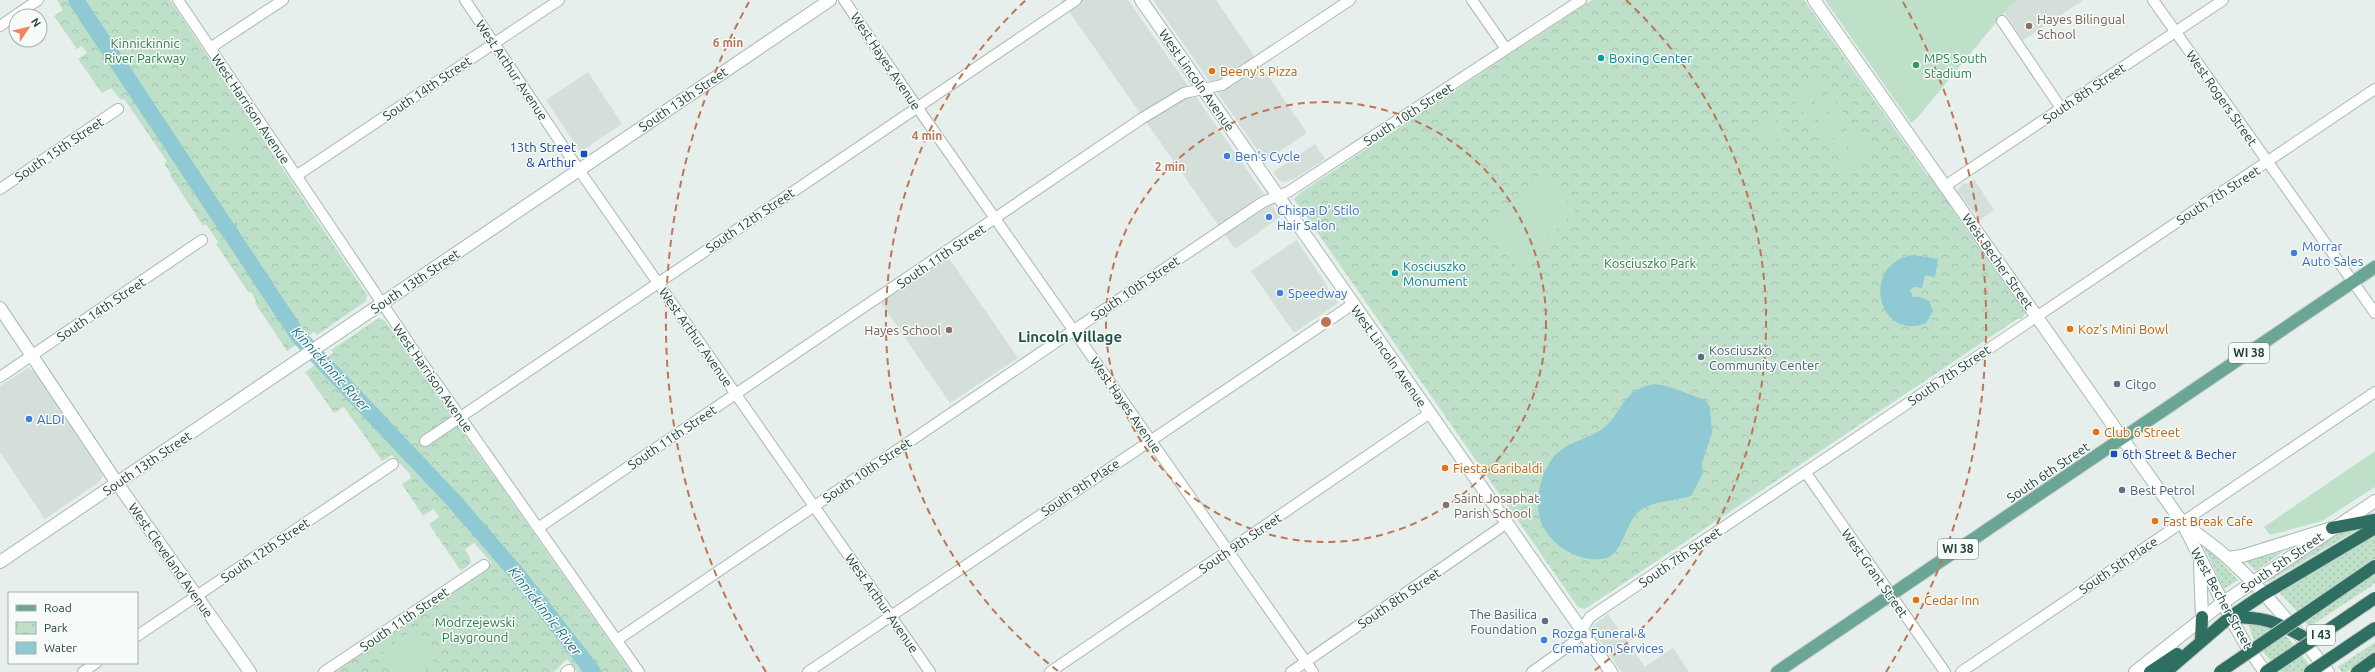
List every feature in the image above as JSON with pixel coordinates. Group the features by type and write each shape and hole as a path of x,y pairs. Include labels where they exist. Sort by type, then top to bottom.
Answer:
{"highway":[{"path":"2332,528 2375,520"},
{"path":"2166,672 2199,642 2230,617 2264,594 2375,528"},
{"path":"2220,672 2375,566"},
{"name":"I 43","path":"2266,672 2375,598"},
{"path":"2199,642 2202,617"},
{"path":"2230,617 2269,620 2280,623 2302,636"},
{"name":"I 43","path":"2310,672 2375,628"},
{"path":"2150,672 2199,642"},
{"path":"2357,672 2375,660"}],"main road":[{"name":"South 6th Street","path":"1777,672 2375,267"}],"street":[{"path":"0,26 38,0"},
{"name":"West Harrison Avenue","path":"178,0 381,304 639,672"},
{"path":"210,48 283,0"},
{"name":"West Arthur Avenue","path":"465,0 579,170 930,672"},
{"name":"South 14th Street","path":"296,176 559,0"},
{"name":"South 13th Street","path":"0,562 830,0"},
{"name":"West Hayes Avenue","path":"844,0 917,107 1313,672"},
{"name":"South 12th Street","path":"425,441 1076,0"},
{"name":"West Lincoln Avenue","path":"1141,0 1611,672"},
{"name":"South 11th Street","path":"538,528 735,393 1147,116 1184,93 1222,85 1350,0"},
{"path":"1472,0 1506,49"},
{"name":"South 10th Street","path":"617,640 1251,210 1278,196 1581,0"},
{"name":"West Becher Street","path":"1814,0 2182,522 2222,603 2246,645 2266,672"},
{"name":"West Rogers Street","path":"2153,0 2267,163 2375,313"},
{"name":"South 8th Street","path":"1945,186 2223,0"},
{"path":"2002,21 2061,108"},
{"name":"South 7th Street","path":"1532,672 1574,642 1590,617 2375,89"},
{"name":"South 15th Street","path":"0,190 118,110"},
{"name":"South 14th Street","path":"0,377 202,240"},
{"name":"South 9th Place","path":"808,672 1353,304"},
{"name":"West Cleveland Avenue","path":"0,308 117,483 250,672"},
{"name":"South 5th Place","path":"1961,672 2375,392"},
{"name":"South 9th Street","path":"1050,672 1430,413"},
{"name":"South 12th Street","path":"138,635 393,464"},
{"name":"West Grant Street","path":"1806,472 1890,595 1945,672"},
{"name":"South 5th Street","path":"2135,672 2202,617 2332,528 2375,501"},
{"name":"West Becher Street","path":"2182,522 2228,558 2253,582 2302,636 2328,672"},
{"name":"South 8th Street","path":"1291,672 1507,524"},
{"path":"2228,558 2242,556 2332,528"},
{"path":"2200,561 2202,617"},
{"name":"South 11th Street","path":"324,672 484,565"},
{"path":"83,672 95,664"}],"shaded area":[{"path":"1061,0 1128,0 1280,217 1235,249"},
{"path":"1153,0 1216,0 1307,133 1265,161"},
{"name":"Hayes Bilingual School","path":"2019,0 2083,0 2023,40 2004,12"},
{"path":"588,72 622,124 580,152 546,100"},
{"path":"1315,144 1325,159 1298,177 1285,182 1280,181 1273,172"},
{"path":"1974,179 1994,210 1980,220 1957,191 1963,183 1967,184"},
{"path":"1297,240 1338,303 1294,333 1251,271"},
{"name":"Hayes School","path":"948,257 1018,358 950,403 881,303"},
{"path":"28,368 35,372 103,476 99,482 45,519 0,452 0,386"},
{"path":"1608,614 1645,667 1673,648 1689,672 1621,672 1591,627"}],"green space":[{"name":"Kinnickinnic River Parkway","path":"57,0 170,0 367,295 366,301 317,335 314,332 287,351 255,303 256,301 251,292 249,293 216,244 218,242 206,224 203,226 170,175 171,174 165,165 166,160 125,100 120,99 111,88 102,93 78,59 87,53 82,46 77,49 54,16 63,10"},
{"name":"Kosciuszko Park","path":"1592,0 1804,0 1927,175 1931,176 1950,204 1950,207 2026,313 2021,319 2017,319 1585,609 1578,607 1294,199 1300,193"},
{"name":"MPS South Stadium","path":"1825,0 2019,0 2008,8 1917,118 1911,123"},
{"path":"1818,76 1826,88 1799,107 1791,95"},
{"path":"1830,92 1838,105 1811,123 1803,111"},
{"path":"1841,109 1849,121 1822,140 1814,127"},
{"path":"1772,114 1785,133 1769,144 1756,124"},
{"path":"1853,125 1861,138 1834,156 1826,144"},
{"path":"238,130 247,144 233,153 225,140"},
{"path":"1864,142 1872,154 1845,173 1837,161"},
{"path":"1541,173 1575,211 1519,268 1483,231"},
{"name":"Modrzejewski Playground","path":"379,318 385,321 631,672 577,672 567,659 554,672 335,672 486,570 491,562 474,543 465,549 471,563 461,571 429,524 439,517 434,509 423,516 402,484 411,478 410,474 392,455 382,461 344,407 334,413 305,372 333,353 331,350"},
{"path":"2375,451 2375,487 2322,521 2270,535 2264,527"},
{"path":"2367,524 2268,582 2266,579 2332,535"},
{"path":"2375,535 2375,559 2297,611 2278,591"},
{"path":"2201,541 2238,580 2224,589"},
{"path":"2284,551 2256,571 2246,561"},
{"path":"2375,572 2375,583 2309,627 2304,620"},
{"path":"2249,622 2276,629 2288,638 2315,672 2281,672 2252,636"},
{"path":"413,630 435,663 422,672 396,672 382,651"},
{"path":"2375,642 2375,652 2346,672 2342,672 2338,667"}],"water":[{"path":"1914,255 1938,259 1935,277 1925,275 1922,288 1914,287 1910,290 1913,297 1920,297 1929,301 1933,311 1926,323 1910,326 1896,322 1887,312 1881,300 1881,285 1886,272 1897,261"},
{"path":"1654,384 1667,386 1705,400 1710,407 1712,433 1702,463 1703,473 1691,496 1655,503 1637,513 1620,545 1610,557 1593,559 1575,555 1558,545 1545,530 1541,522 1538,498 1544,473 1557,453 1571,444 1600,431 1612,419 1629,396 1643,387"}],"waterway":[{"name":"Kinnickinnic River","path":"76,0 299,337 454,501 518,575 593,672"},
{"path":"233,237 236,224"}],"place":[{"name":"Hayes Bilingual School","path":"2029,26"},
{"name":"Boxing Center","path":"1601,58"},
{"name":"MPS South Stadium","path":"1916,65"},
{"name":"Beeny's Pizza","path":"1212,71"},
{"name":"13th Street & Arthur","path":"584,154"},
{"name":"Ben's Cycle","path":"1227,156"},
{"name":"Chispa D' Stilo Hair Salon","path":"1269,217"},
{"name":"Morrar Auto Sales","path":"2294,253"},
{"name":"Kosciuszko Monument","path":"1395,273"},
{"name":"Speedway","path":"1280,293"},
{"name":"Koz's Mini Bowl","path":"2070,329"},
{"name":"Hayes School","path":"949,330"},
{"name":"Kosciuszko Community Center","path":"1701,357"},
{"name":"Citgo","path":"2117,384"},
{"name":"ALDI","path":"29,419"},
{"name":"Club 6 Street","path":"2096,432"},
{"name":"6th Street & Becher","path":"2114,454"},
{"name":"Fiesta Garibaldi","path":"1445,468"},
{"name":"Best Petrol","path":"2122,490"},
{"name":"Saint Josaphat Parish School","path":"1446,505"},
{"name":"Fast Break Cafe","path":"2155,521"},
{"name":"Cedar Inn","path":"1916,600"},
{"name":"The Basilica Foundation","path":"1545,621"},
{"name":"Rozga Funeral & Cremation Services","path":"1544,640"}],"district":[{"name":"Lincoln Village","path":"1070,337"}]}
